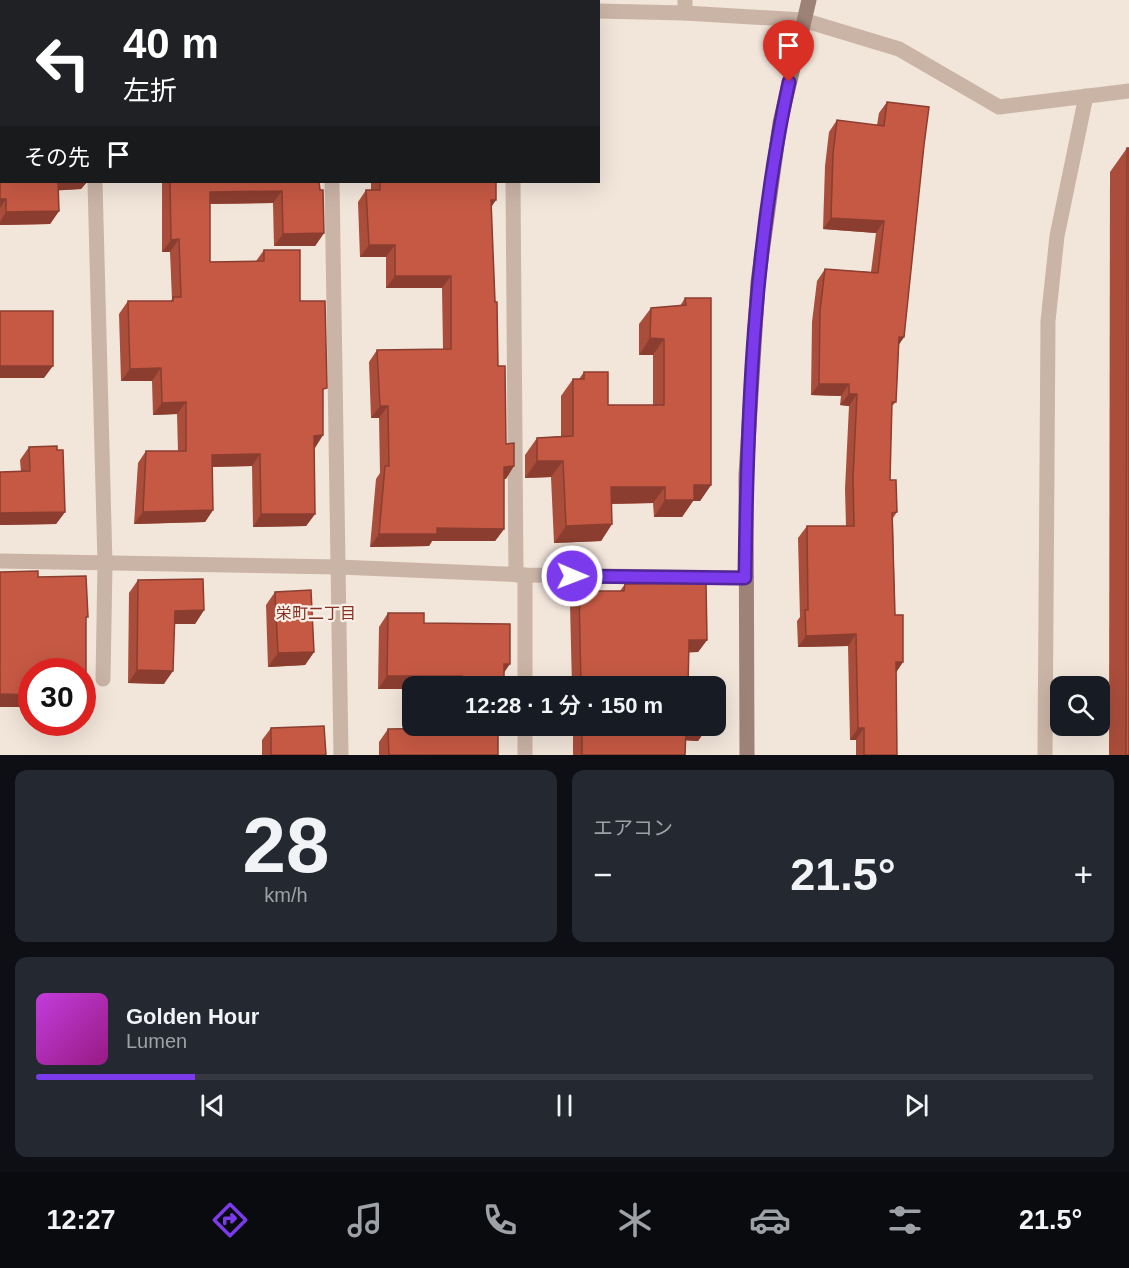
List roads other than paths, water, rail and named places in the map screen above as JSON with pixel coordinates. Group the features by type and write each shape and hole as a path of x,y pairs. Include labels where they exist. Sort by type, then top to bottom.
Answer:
{"street":[{"path":"747,755 745,578 747,475 758,282 780,123 809,0"},
{"path":"600,10 685,7 803,20 899,49 999,107 1129,92"},
{"path":"1045,755 1048,321 1057,236 1086,96"},
{"path":"95,183 105,564 103,678"},
{"path":"332,183 341,755"},
{"path":"513,183 520,575 525,676"},
{"path":"0,561 339,567 520,575 745,578"},
{"path":"525,736 525,755"}],"district":[{"name":"栄町二丁目","path":"316,613"}]}
